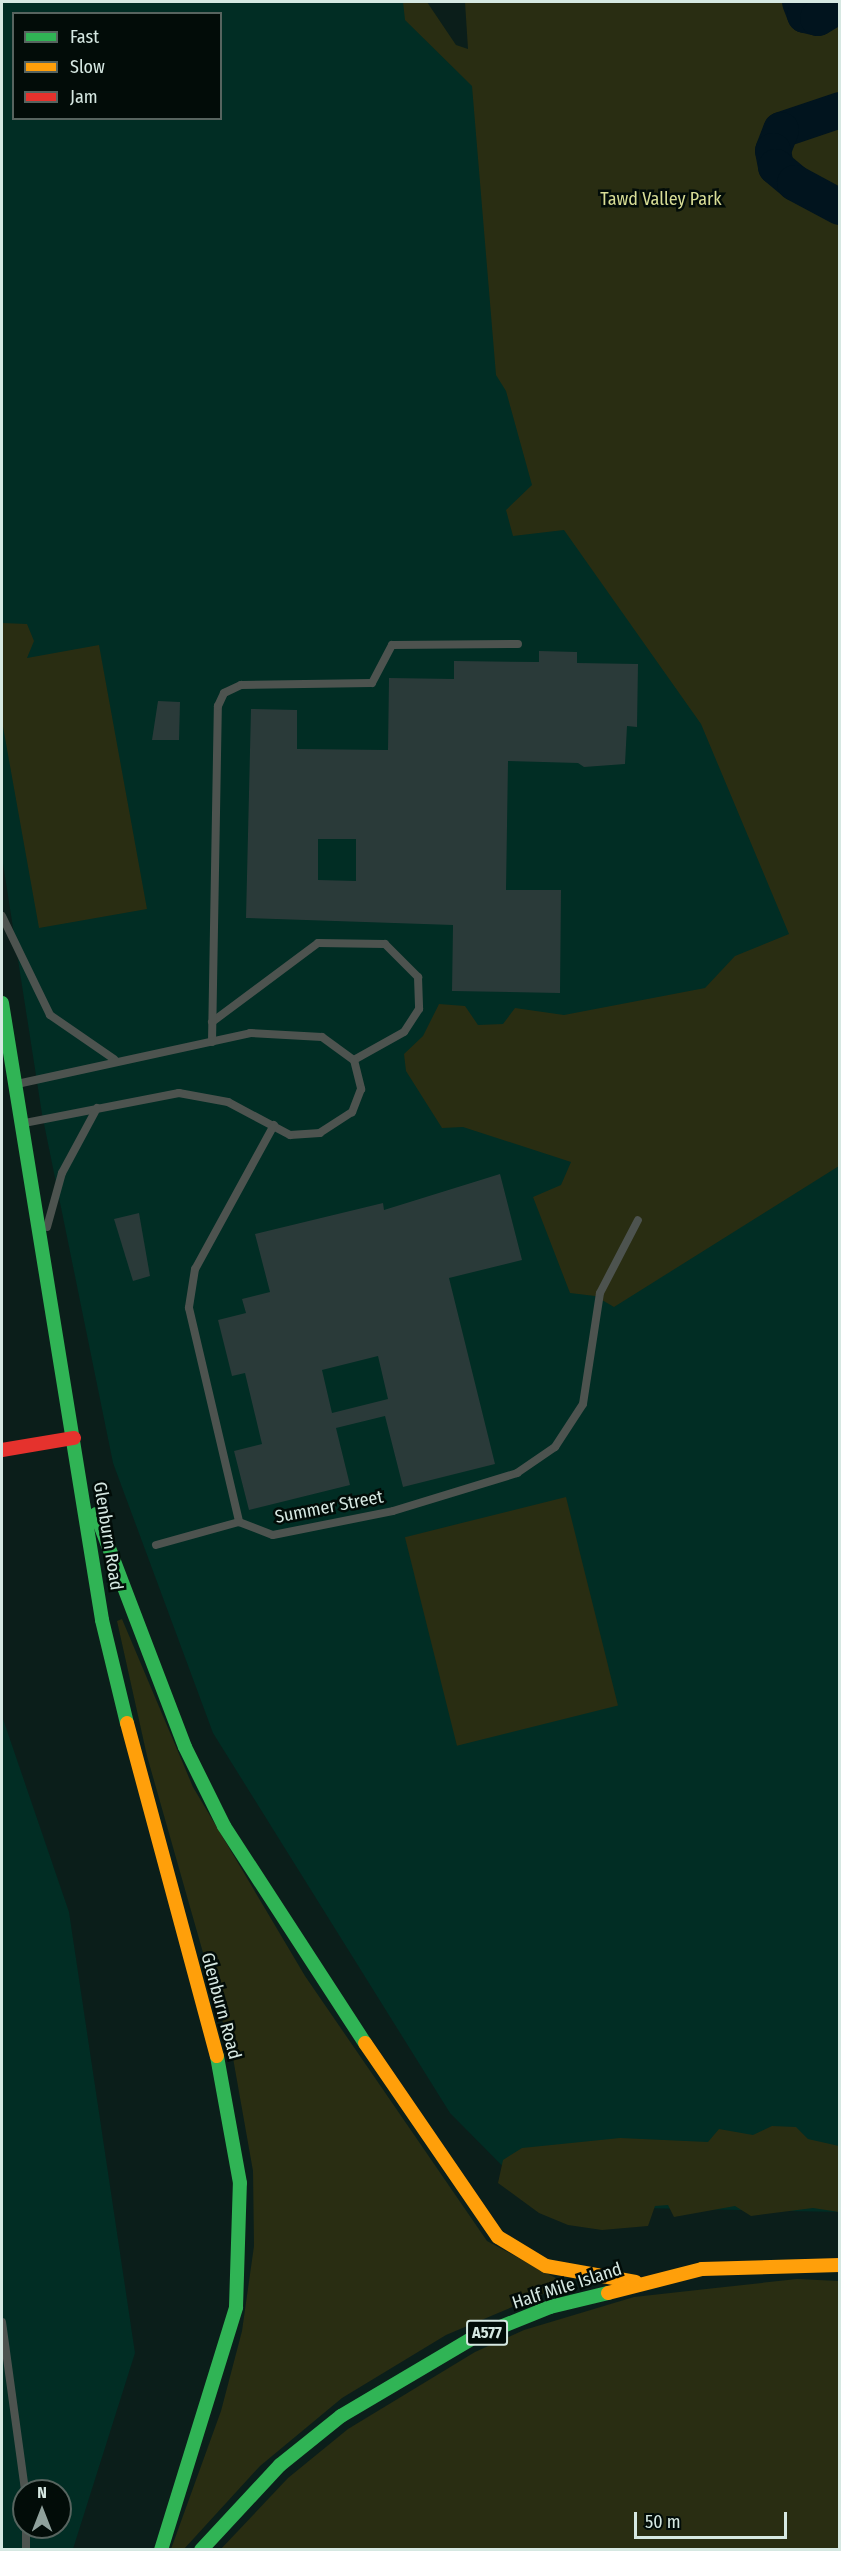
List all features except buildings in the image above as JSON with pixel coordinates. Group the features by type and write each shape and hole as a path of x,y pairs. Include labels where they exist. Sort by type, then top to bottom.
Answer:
{"street":[{"name":"Glenburn Road","path":"2,1004 18,1124 80,1470 102,1620 128,1733 208,2019 233,2122 240,2183 236,2307 215,2388 161,2550"},
{"path":"2,1450 74,1438"},
{"name":"Glenburn Road","path":"80,1470 185,1747 224,1826 450,2175 492,2231 518,2252 546,2266 636,2283"},
{"name":"Half Mile Island","path":"201,2550 280,2465 340,2416 404,2375 550,2307 636,2283 714,2268 840,2265"}],"lane":[{"path":"212,1042 218,706 224,693 241,684 372,683 392,645 519,644"},
{"path":"2,916 50,1015 114,1059"},
{"path":"212,1022 318,943 385,944 418,977 419,1009 404,1032 354,1060"},
{"path":"13,1085 114,1059 250,1033 322,1037 354,1060 361,1089 352,1112 320,1133 290,1135 274,1125 203,1095 179,1094 18,1124"},
{"path":"42,1259 62,1173 97,1108"},
{"path":"156,1545 239,1522 189,1308 195,1269 274,1125"},
{"name":"Summer Street","path":"239,1522 273,1535 324,1527 517,1473 555,1447 583,1404 600,1293 638,1220"},
{"path":"2,2322 23,2479"}],"shaded area":[{"path":"2,2 416,2 511,132 707,721 839,985 839,2212 542,2206 450,2113 213,1733 113,1463 42,1114 2,857"},
{"path":"2,1716 69,1912 135,2353 73,2549 2,2549"}],"green space":[{"name":"Tawd Valley Park","path":"403,2 427,2 456,45 468,49 465,2 839,2 839,1166 614,1307 595,1296 570,1293 533,1197 561,1185 571,1162 463,1127 442,1128 406,1071 404,1054 423,1036 439,1004 465,1006 478,1025 503,1024 515,1008 564,1015 705,988 735,956 789,934 701,724 564,530 513,536 506,510 532,485 506,391 496,375 472,86 405,20"},
{"path":"2,623 27,624 34,641 27,658 99,645 147,909 39,928 2,721"},
{"path":"566,1497 618,1706 457,1746 405,1537"},
{"path":"122,1619 193,1787 305,1976 487,2241 567,2284 446,2335 342,2398 260,2466 184,2549 171,2549 221,2411 242,2331 254,2246 253,2171 233,2058 147,1756 117,1621"},
{"path":"772,2126 796,2127 808,2139 839,2146 839,2212 813,2208 751,2216 735,2206 674,2217 668,2205 655,2206 648,2226 602,2230 568,2225 539,2213 498,2183 503,2160 522,2148 620,2138 708,2142 719,2129 753,2135"},
{"path":"797,2279 839,2281 839,2549 220,2550 288,2478 348,2429 475,2352 524,2330 634,2297"}],"waterway":[{"path":"800,2 805,15 818,18 840,5"},
{"path":"840,110 781,130 773,151 776,167 795,183 840,207"}],"traffic: fast":[{"path":"2,1003 102,1620 127,1723"},
{"path":"96,1514 185,1747 224,1826 365,2043"},
{"path":"161,2550 236,2307 240,2183 217,2056"},
{"path":"201,2550 280,2465 341,2416 473,2338 550,2307 608,2293"}],"traffic: slow":[{"path":"127,1723 217,2056"},
{"path":"365,2043 498,2237 546,2266 636,2282"},
{"path":"608,2293 702,2269 840,2265"}],"traffic: jam":[{"path":"2,1450 74,1438"}]}
